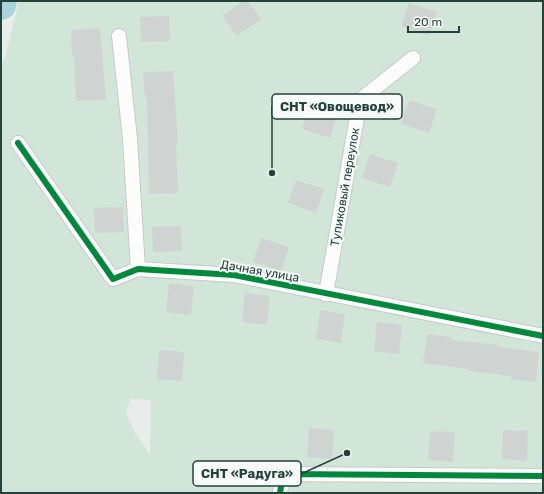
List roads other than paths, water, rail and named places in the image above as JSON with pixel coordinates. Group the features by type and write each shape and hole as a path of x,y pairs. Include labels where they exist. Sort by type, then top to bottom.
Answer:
{"street":[{"path":"119,36 130,140 138,269"},
{"name":"Тупиковый переулок","path":"326,294 360,100 413,58"},
{"name":"Дачная улица","path":"18,143 113,279 138,269 234,275 543,336"},
{"path":"280,493 283,474 543,476"}],"waterway":[{"path":"1,5 2,1"}],"place":[{"name":"СНТ «Овощевод»","path":"272,173"},
{"name":"СНТ «Радуга»","path":"347,453"}]}
